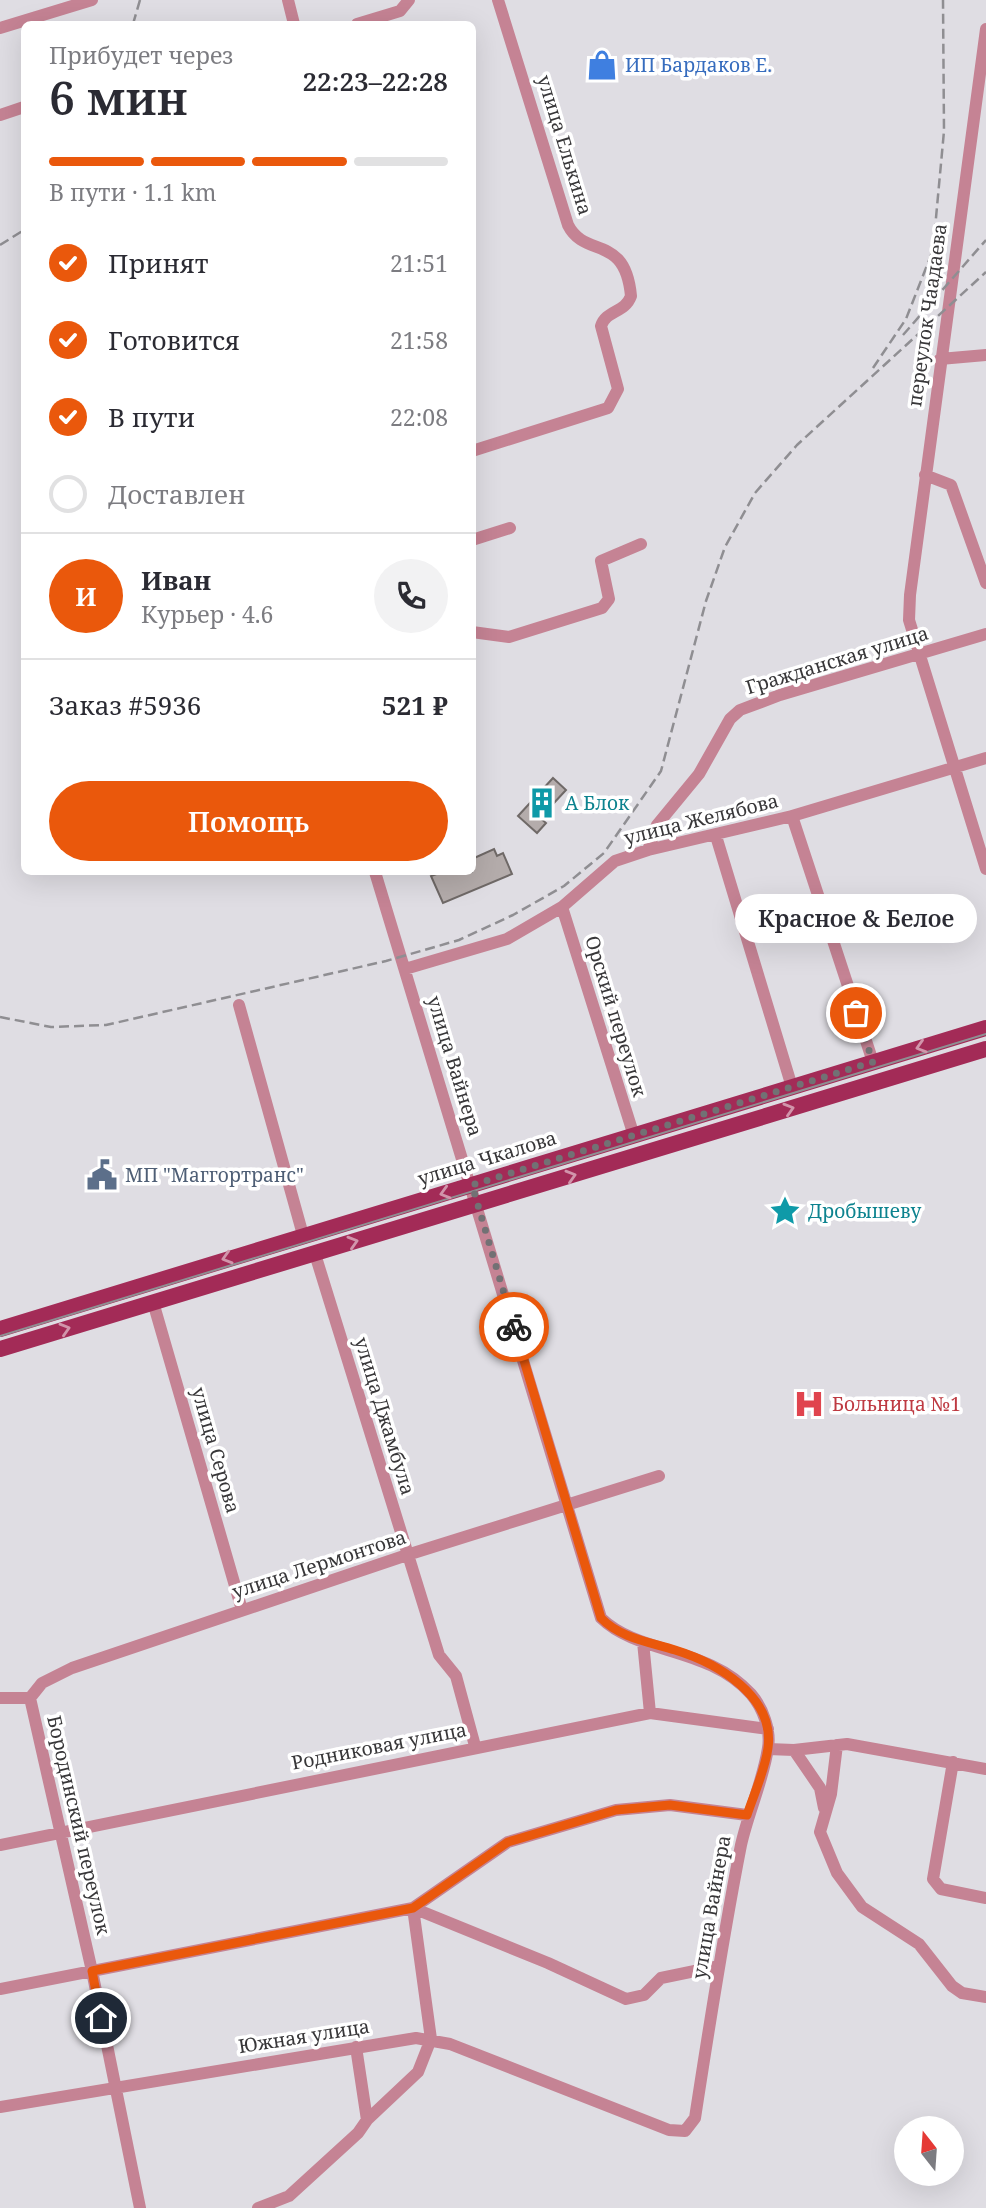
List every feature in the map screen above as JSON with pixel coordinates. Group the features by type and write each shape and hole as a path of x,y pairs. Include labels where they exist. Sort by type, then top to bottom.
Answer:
{"main road":[{"name":"улица Чкалова","path":"0,1329 303,1234 986,1028"},
{"path":"0,1349 986,1049"}],"street":[{"path":"23,21 92,0"},
{"path":"288,0 293,21"},
{"path":"367,21 400,11 409,0"},
{"name":"улица Елькина","path":"476,450 607,408 618,389 601,326 606,317 625,307 631,296 623,266 617,256 578,237 568,225 498,0"},
{"path":"0,28 21,22"},
{"name":"переулок Чаадаева","path":"986,29 940,359 909,621 986,869"},
{"path":"0,115 21,108"},
{"path":"940,359 986,355"},
{"path":"925,475 951,485 986,583"},
{"path":"476,539 509,528"},
{"path":"476,633 509,637 602,608 609,599 601,561 641,544"},
{"name":"Гражданская улица","path":"648,849 657,825 699,774 723,731 740,710 780,695 986,634"},
{"name":"улица Желябова","path":"405,969 507,939 562,907 615,861 648,849 716,836 792,816 986,758"},
{"path":"792,816 873,1062"},
{"path":"716,836 792,1087"},
{"name":"улица Вайнера","path":"376,875 601,1618 643,1642 702,1660 733,1678 751,1694 768,1729 768,1749 747,1815 695,2118"},
{"name":"Орский переулок","path":"562,907 634,1136"},
{"path":"239,1005 303,1234"},
{"name":"улица Джамбула","path":"315,1254 439,1656 456,1676 475,1746"},
{"name":"улица Серова","path":"153,1302 242,1610"},
{"name":"улица Лермонтова","path":"30,1698 42,1683 72,1668 407,1555 659,1476"},
{"path":"643,1642 650,1713"},
{"path":"0,1698 30,1698"},
{"name":"Бородинский переулок","path":"30,1698 92,1971 140,2208"},
{"name":"Родниковая улица","path":"0,1845 60,1830 650,1713 768,1729"},
{"path":"837,1745 831,1794 820,1832 824,1846 843,1881 862,1907 919,1944 952,1986 962,1993 986,1997"},
{"path":"768,1749 794,1751 857,1745 986,1769"},
{"path":"794,1751 820,1788 825,1811"},
{"path":"953,1762 933,1879 941,1889 986,1898"},
{"path":"0,1989 413,1908 499,1848 531,1833 638,1807 695,1806 747,1815"},
{"path":"413,1908 548,1963 626,1999 644,1995 661,1978 719,1966"},
{"path":"258,2208 289,2196 358,2133 367,2120 418,2072 430,2039 413,1908"},
{"name":"Южная улица","path":"0,2107 356,2048 430,2039 677,2132 685,2131 695,2118"},
{"path":"356,2048 367,2120"}],"building":[{"name":"А Блок","path":"553,778 566,790 540,818 546,823 537,833 518,816"},
{"path":"494,849 497,856 503,853 512,874 443,903 431,876 476,875 476,857"}],"tram line":[{"path":"0,1336 986,1034"}],"railway":[{"path":"134,21 140,0"},
{"path":"873,368 906,319 933,250 944,131 943,0"},
{"path":"0,245 21,232"},
{"path":"903,335 986,240"},
{"path":"0,1017 51,1027 106,1025 386,961 459,940 513,915 564,886 604,853 661,771 706,601 725,547 755,493 797,445 986,272"}],"way so far":[{"path":"514,1327 472,1185 873,1062 856,1013"}],"place":[{"name":"ИП Бардаков Е.","path":"602,65"},
{"name":"А Блок","path":"542,803"},
{"name":"Красное & Белое","path":"856,1013"},
{"name":"МП \"Маггортранс\"","path":"102,1175"},
{"name":"Дробышеву","path":"785,1211"},
{"name":"Больница №1","path":"809,1404"}],"route":[{"path":"101,2018 92,1971 413,1908 508,1842 531,1833 616,1810 638,1807 695,1806 747,1815 768,1749 768,1729 760,1707 751,1694 733,1678 702,1660 643,1642 607,1624 601,1618 514,1327"}]}
